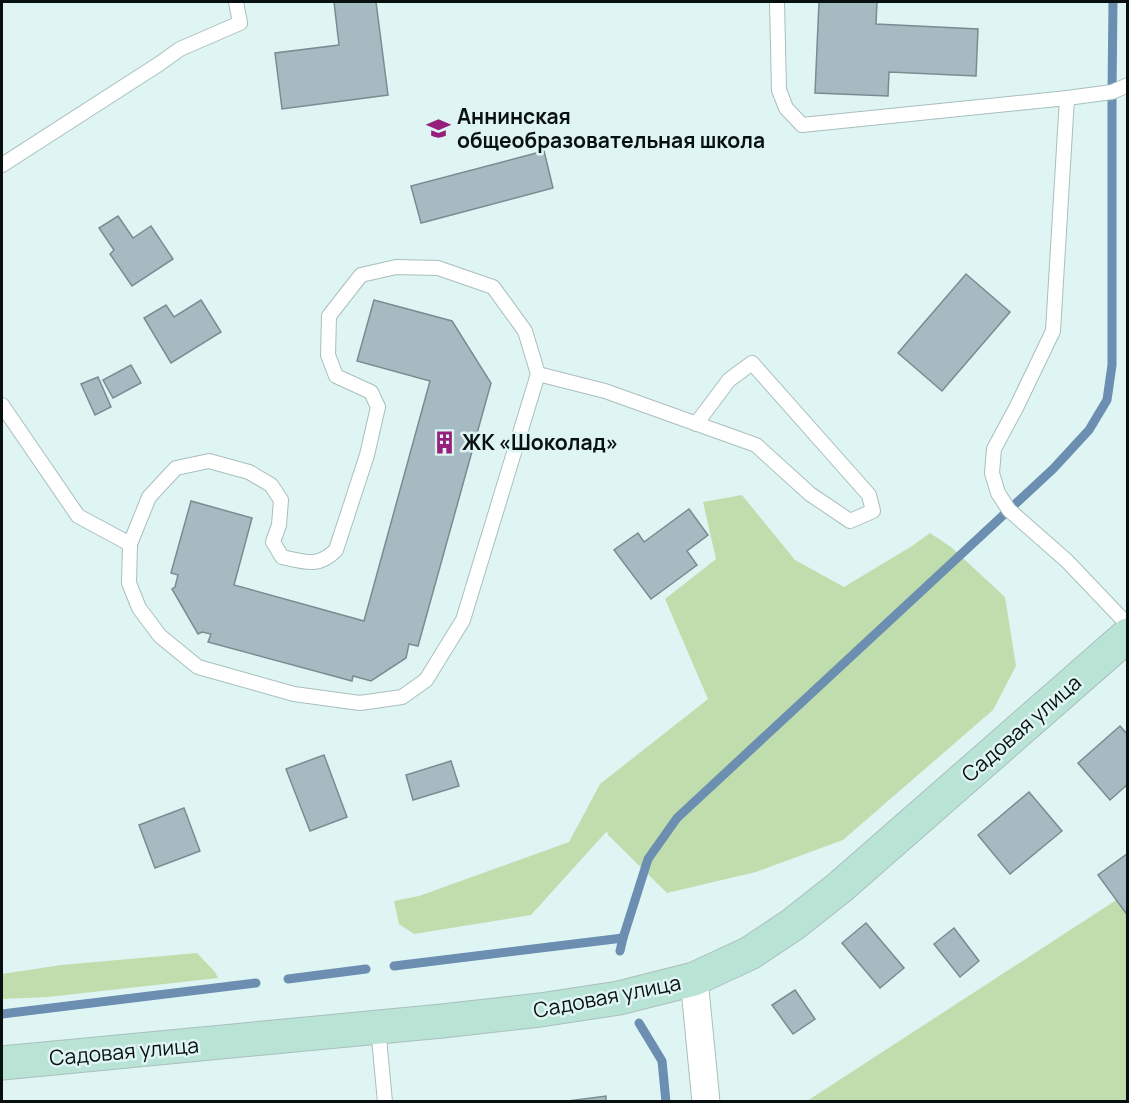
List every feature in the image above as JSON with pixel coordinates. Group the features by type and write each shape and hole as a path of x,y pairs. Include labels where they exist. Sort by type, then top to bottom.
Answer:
{"main road":[{"name":"Садовая улица","path":"2,1063 540,1010 619,998 694,979 750,953 824,900 1128,634"}],"street":[{"path":"694,979 706,1101"}],"lane":[{"path":"2,165 180,49 240,23 236,2"},
{"path":"777,2 779,90 786,108 802,125 1067,98 1112,92 1128,84"},
{"path":"1067,98 1053,331 994,449 992,473 998,493 1009,510 1067,561 1128,625"},
{"path":"396,267 438,268 493,287 525,331 538,374 463,620 426,680 402,697 360,703 294,694 198,667 160,636 139,608 129,583 130,544 149,497 176,468 209,461 249,472 271,485 281,500 279,525 273,542 282,557 309,563 327,558 336,550 367,455 378,407 371,392 336,376 328,355 329,316 361,274 396,267"},
{"path":"538,374 604,391 696,424 756,445 810,494 850,521 873,511 869,495 752,363 729,380 696,424"},
{"path":"2,405 78,516 130,544"},
{"path":"378,1027 385,1101"}],"green space":[{"path":"742,495 795,560 844,587 930,533 951,547 1005,597 1016,666 993,710 843,840 756,872 667,893 608,835 607,831 531,915 414,934 399,924 394,901 419,896 569,842 600,784 708,699 665,599 716,559 703,502"},
{"path":"1127,893 1127,1101 807,1101"},
{"path":"197,953 218,978 48,997 2,999 2,974 61,965"}],"building":[{"path":"334,2 376,2 388,95 282,109 275,53 339,45"},
{"path":"819,2 877,2 876,24 978,29 976,76 889,72 888,96 815,93"},
{"path":"544,151 553,188 421,223 411,186"},
{"path":"118,216 133,238 151,226 173,259 132,286 110,254 114,250 99,228"},
{"path":"966,274 1010,312 942,391 898,353"},
{"path":"201,300 221,332 171,363 144,318 166,305 174,317"},
{"name":"ЖК «Шоколад»","path":"374,300 452,321 491,383 418,646 409,644 406,658 371,681 353,676 352,681 208,642 211,634 202,632 198,634 172,589 175,587 178,575 171,573 191,501 252,518 234,585 364,621 430,381 357,361"},
{"path":"131,365 141,383 113,398 103,380"},
{"path":"98,377 111,407 95,415 81,384"},
{"path":"689,509 708,535 687,551 697,565 651,599 614,550 638,533 644,542"},
{"path":"1120,726 1128,735 1128,784 1110,800 1078,763"},
{"path":"324,755 347,817 310,831 286,769"},
{"path":"451,761 459,786 413,800 406,775"},
{"path":"1029,792 1062,831 1010,874 978,835"},
{"path":"184,808 200,851 155,868 139,825"},
{"path":"1128,855 1128,916 1098,875"},
{"path":"866,923 904,968 880,988 842,943"},
{"path":"954,928 979,961 960,977 934,944"},
{"path":"795,990 815,1019 793,1034 772,1005"},
{"path":"606,1096 606,1102 560,1102"}],"waterway":[{"path":"620,951 648,859 677,818 1053,469 1089,430 1107,400 1112,365 1113,2"},
{"path":"394,966 623,938"},
{"path":"288,979 366,969"},
{"path":"2,1014 256,983"},
{"path":"639,1023 662,1061 666,1102"}],"place":[{"name":"Аннинская общеобразовательная школа","path":"439,128"},
{"name":"ЖК «Шоколад»","path":"444,442"}]}
